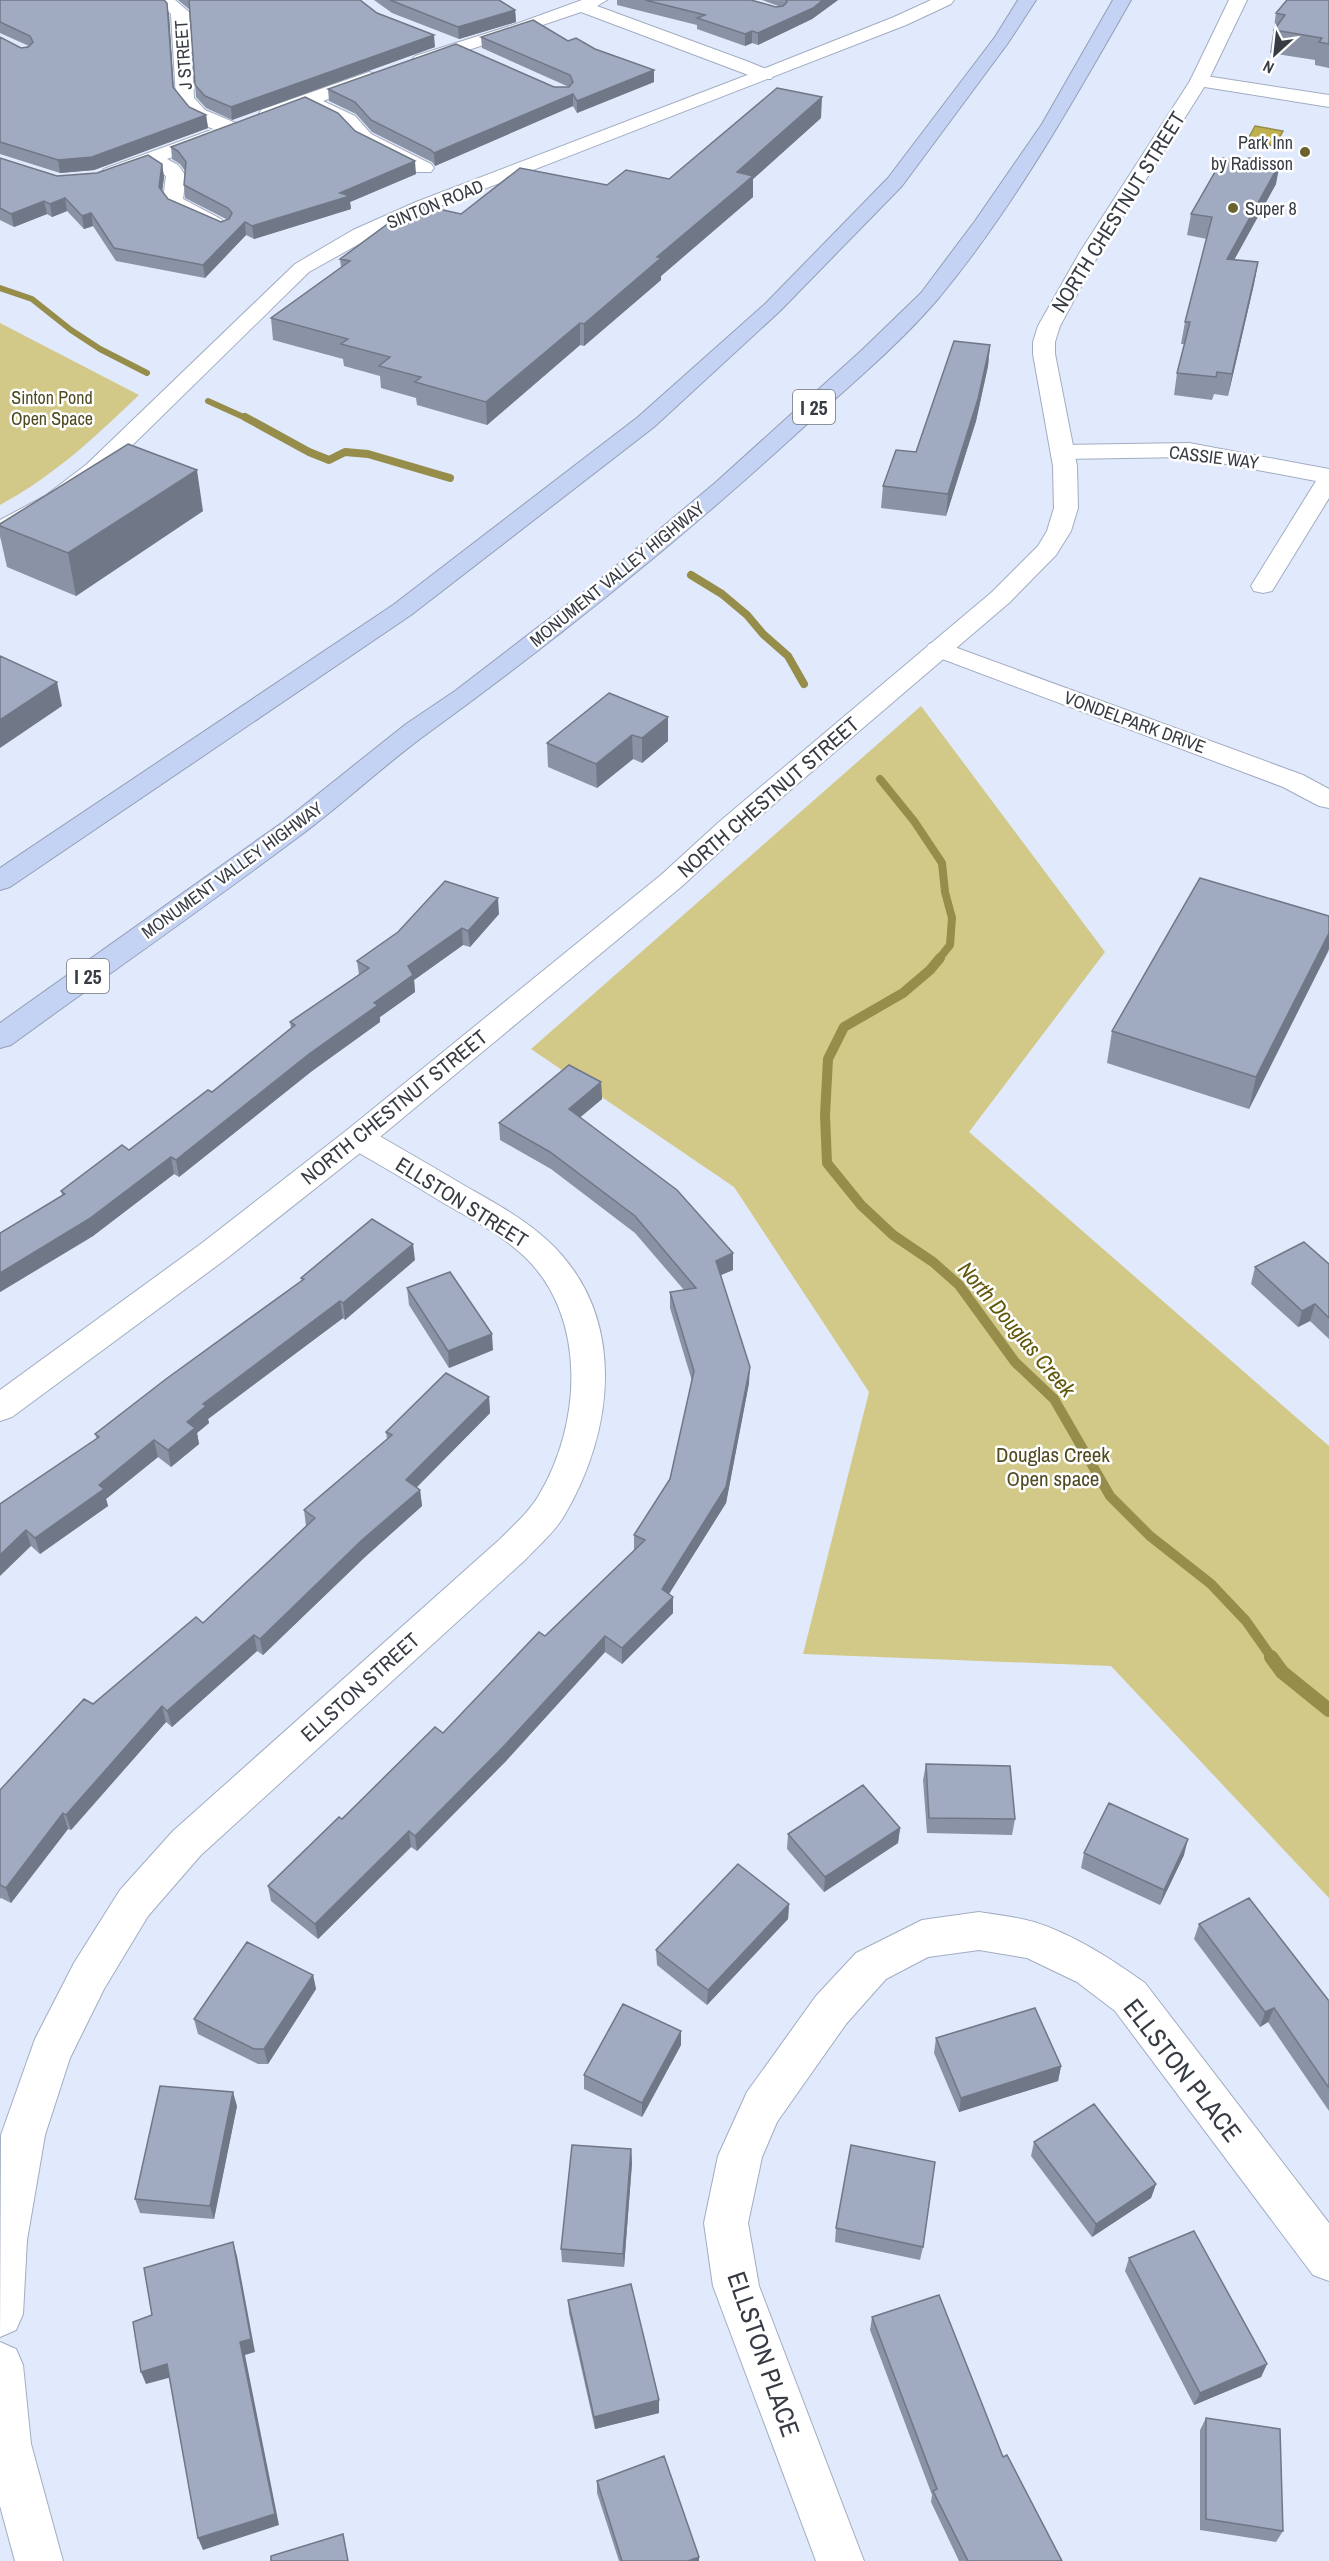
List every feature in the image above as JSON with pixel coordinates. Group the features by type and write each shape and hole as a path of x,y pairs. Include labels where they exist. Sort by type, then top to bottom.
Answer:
{"highway":[{"path":"0,881 402,610 646,422 773,307 895,183 1002,39 1027,0"},
{"name":"MONUMENT VALLEY HIGHWAY","path":"0,1038 292,828 416,730 607,586 723,488 870,356 928,297 983,225 1051,124 1122,0"}],"street":[{"name":"J STREET","path":"164,0 180,12 185,98 188,104 201,115 231,128"},
{"name":"SINTON ROAD","path":"0,530 53,501 95,469 284,284 317,258 369,230 765,75 900,21 945,0"},
{"name":"NORTH CHESTNUT STREET","path":"0,1408 214,1251 358,1138 671,881 729,828 1020,580 1053,542 1066,508 1062,452 1044,354 1047,329 1090,252 1199,81 1238,0"},
{"path":"405,66 561,15 590,3 638,30 722,57 765,75"},
{"path":"561,15 620,39 710,69 742,84"},
{"path":"438,40 459,47 486,61"},
{"path":"92,179 383,74"},
{"path":"1199,81 1329,101"},
{"path":"307,100 348,120 364,138 424,168"},
{"path":"151,158 171,169 176,176 173,200 179,206 222,227"},
{"name":"CASSIE WAY","path":"1062,452 1189,450 1329,478"},
{"path":"1263,586 1329,478"},
{"name":"VONDELPARK DRIVE","path":"938,649 1293,781 1329,800"},
{"name":"ELLSTON STREET","path":"0,2314 5,2240 23,2135 50,2053 89,1976 134,1903 187,1843 512,1550 551,1507 576,1457 589,1386 589,1352 578,1311 546,1259 495,1218 358,1138"},
{"name":"ELLSTON PLACE","path":"840,2561 736,2286 726,2223 740,2156 762,2107 831,2010 871,1966 922,1940 979,1931 1032,1940 1092,1969 1130,1997 1329,2259"},
{"path":"0,2365 7,2444 39,2561"}],"green space":[{"name":"Sinton Pond Open Space","path":"0,323 139,395 90,441 56,468 0,505"},
{"name":"Douglas Creek Open space","path":"921,706 1105,952 969,1132 1329,1446 1329,1898 1111,1666 803,1654 869,1392 734,1187 531,1049"}],"shaded area":[{"path":"1255,126 1283,131 1275,146 1247,141"}],"building":[{"path":"0,0 164,0 167,3 173,87 189,107 206,115 92,157 58,160 0,142 0,37 21,48 28,47 33,42 30,36 0,22"},
{"path":"189,0 360,0 377,13 434,35 231,107 205,96 195,85"},
{"path":"390,0 499,0 515,10 458,27"},
{"path":"645,0 751,0 776,7 783,6 786,0 823,0 813,8 758,33 752,31 745,34 697,18 705,15"},
{"path":"1287,0 1329,0 1329,44 1319,42 1322,38 1274,30 1285,15 1276,13"},
{"path":"533,20 568,41 576,38 595,49 654,70 577,101 573,94 434,153 371,120 355,102 328,89 456,44 554,87 569,87 573,82 570,75 481,37"},
{"path":"777,88 822,97 737,172 753,176 657,257 661,258 584,324 580,323 486,402 415,382 421,377 379,366 390,357 341,344 348,339 271,318 350,261 340,259 393,220 400,225 425,206 461,214 520,168 607,185 626,170 669,179"},
{"path":"305,97 338,113 355,131 415,161 340,193 350,196 252,226 245,222 203,265 114,248 91,213 82,216 65,198 50,204 44,201 11,214 0,208 0,158 57,176 97,173 148,155 162,164 159,187 168,199 221,222 229,219 232,213 228,208 184,185 186,162 178,151 171,147"},
{"path":"1223,158 1245,162 1248,158 1280,163 1227,259 1258,262 1232,374 1217,372 1216,377 1177,373 1190,322 1185,322 1212,217 1191,214"},
{"path":"954,341 990,345 978,399 948,494 883,486 896,450 916,452"},
{"path":"128,444 197,470 68,553 0,526 0,524"},
{"path":"0,656 57,682 0,720"},
{"path":"609,693 668,717 642,738 632,735 596,764 547,743"},
{"path":"1200,878 1329,916 1329,933 1256,1077 1112,1031"},
{"path":"445,881 498,898 468,931 462,928 408,966 413,975 374,1003 378,1005 309,1054 176,1160 171,1157 89,1219 0,1273 0,1233 65,1194 61,1191 122,1145 129,1150 208,1090 212,1092 295,1025 290,1022 369,968 357,961 398,932"},
{"path":"569,1065 601,1082 569,1109 677,1190 733,1253 716,1261 750,1367 726,1487 662,1589 673,1597 622,1648 605,1636 505,1745 415,1836 409,1831 315,1924 268,1886 339,1817 342,1819 435,1727 443,1733 539,1632 545,1636 645,1540 634,1535 670,1479 694,1371 670,1292 696,1288 635,1216 550,1152 499,1123"},
{"path":"372,1219 413,1244 343,1303 340,1301 203,1404 206,1406 187,1422 195,1428 168,1450 154,1440 99,1485 104,1489 35,1538 26,1530 0,1555 0,1504 99,1437 95,1434 166,1379 304,1279 301,1278"},
{"path":"1304,1242 1329,1264 1329,1318 1315,1304 1302,1311 1255,1267"},
{"path":"450,1272 492,1334 448,1351 407,1288"},
{"path":"446,1373 489,1397 406,1480 420,1490 362,1540 260,1639 254,1635 167,1711 162,1706 66,1815 63,1813 6,1888 0,1885 0,1790 84,1699 93,1704 196,1617 203,1623 315,1518 304,1510 392,1435 386,1432"},
{"path":"926,1764 1010,1766 1015,1819 929,1818"},
{"path":"863,1785 900,1828 825,1877 788,1834"},
{"path":"1109,1803 1188,1839 1164,1890 1084,1853"},
{"path":"738,1864 789,1904 708,1990 656,1950"},
{"path":"1249,1898 1329,2001 1329,2088 1274,2008 1265,2012 1199,1924"},
{"path":"247,1942 313,1975 264,2049 254,2049 194,2019"},
{"path":"623,2004 681,2031 642,2103 584,2075"},
{"path":"1035,2008 1061,2066 961,2098 936,2038"},
{"path":"160,2086 233,2092 210,2206 135,2199"},
{"path":"1094,2104 1156,2184 1096,2224 1034,2142"},
{"path":"572,2145 631,2149 623,2254 561,2249"},
{"path":"851,2145 935,2162 923,2247 836,2228"},
{"path":"1194,2231 1267,2364 1200,2393 1129,2258"},
{"path":"233,2242 251,2339 240,2342 275,2514 198,2538 167,2364 141,2372 133,2322 152,2315 144,2268"},
{"path":"631,2284 659,2400 594,2417 568,2300"},
{"path":"939,2295 1003,2457 1007,2455 1062,2561 968,2561 933,2491 937,2489 872,2317"},
{"path":"1206,2418 1280,2429 1283,2531 1206,2519"},
{"path":"664,2456 699,2557 688,2561 622,2561 597,2481"},
{"path":"343,2534 348,2561 271,2561 271,2556"}],"waterway":[{"name":"North Douglas Creek","path":"0,288 32,299 71,330 100,349 147,373"},
{"name":"North Douglas Creek","path":"208,401 248,419"},
{"name":"North Douglas Creek","path":"245,417 309,452 329,460 345,452 368,454 450,478"},
{"name":"North Douglas Creek","path":"691,575 722,594 747,615 763,634 788,656 804,684"},
{"name":"North Douglas Creek","path":"880,779 914,821 942,863 945,892 952,918 950,945 938,960"},
{"name":"North Douglas Creek","path":"940,958 930,970 903,993 844,1027 828,1059 825,1115 827,1163 861,1205 893,1235 933,1262 959,1285 1015,1362 1054,1399 1110,1496 1150,1536 1211,1584 1246,1621 1272,1658"},
{"name":"North Douglas Creek","path":"1271,1657 1282,1672 1329,1710"}],"place":[{"name":"Park Inn by Radisson","path":"1305,152"},
{"name":"Super 8","path":"1233,208"}]}
